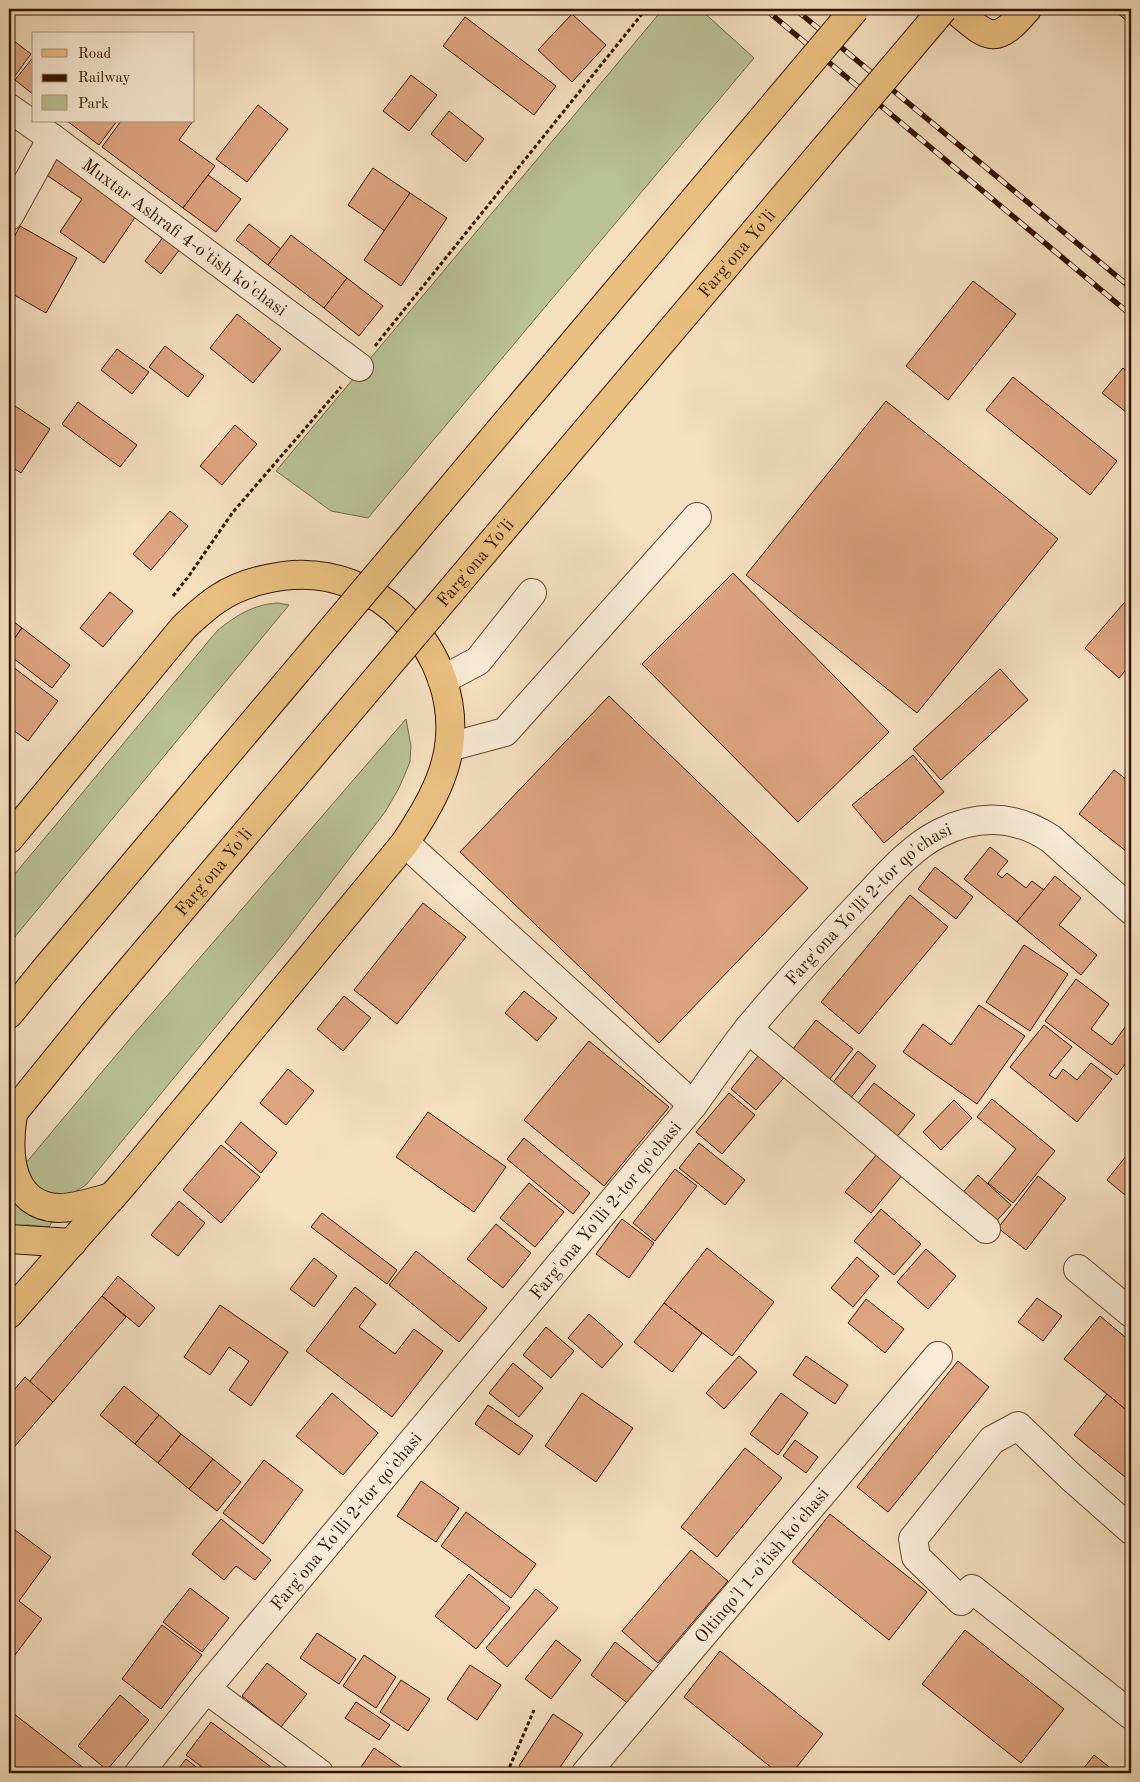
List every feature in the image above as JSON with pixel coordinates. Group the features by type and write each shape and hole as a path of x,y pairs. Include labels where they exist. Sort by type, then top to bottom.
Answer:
{"main road":[{"path":"9,1014 855,9"},
{"name":"Farg'ona Yo'li","path":"11,1116 94,1013 943,9"},
{"path":"954,9 987,34 996,34 1006,30 1027,9"},
{"path":"9,839 184,627 219,598 239,588 283,576 306,575 350,584 390,606 408,622 422,639 442,680 448,702 449,717 449,747 444,770 435,791 405,843 112,1197 9,1314"},
{"path":"11,1116 10,1157 16,1177 23,1191 28,1196 49,1207 59,1208 112,1197"},
{"path":"9,1239 72,1243"},
{"path":"9,1320 39,1280"}],"street":[{"name":"Muxtar Ashrafi 4-o'tish ko'chasi","path":"9,108 359,366"},
{"path":"9,216 52,138"},
{"path":"449,747 505,732 697,517"},
{"path":"442,680 478,661 532,593"},
{"name":"Farg'ona Yo'lli 2-tor qo'chasi","path":"139,1773 206,1689 693,1105 748,1029 831,934 894,870 923,844 955,826 972,822 1007,820 1023,824 1036,829 1051,839 1131,910"},
{"path":"405,843 693,1105"},
{"path":"748,1029 986,1229"},
{"path":"1078,1269 1131,1313"},
{"name":"Oltinqo'l 1-o'tish ko'chasi","path":"586,1773 938,1356"},
{"path":"1131,1530 1071,1477 1018,1426 992,1440 913,1539 916,1557 1131,1715"},
{"path":"206,1689 319,1773"}],"path":[{"path":"169,600 188,577 233,512 359,366 646,9"},
{"path":"507,1773 534,1710"}],"green space":[{"path":"663,9 700,9 754,58 368,518 331,511 276,471"},
{"path":"278,603 289,605 9,944 9,881 217,631 231,620 253,608"},
{"path":"406,719 411,746 410,762 399,788 385,812 287,940 86,1185 73,1193 50,1195 32,1184 25,1164 128,1041"},
{"path":"9,1189 55,1217 49,1227 9,1226"}],"building":[{"path":"1112,9 1131,9 1131,24"},
{"path":"572,14 606,45 572,82 538,50"},
{"path":"465,17 556,86 534,115 443,46"},
{"path":"9,37 31,54 9,84"},
{"path":"32,59 32,93 15,80"},
{"path":"411,75 437,95 409,131 383,111"},
{"path":"258,105 288,129 247,182 216,159"},
{"path":"449,111 484,139 466,162 431,134"},
{"path":"68,122 116,122 99,145"},
{"path":"120,122 192,122 179,140 215,166 183,208 102,147"},
{"path":"56,157 138,213 104,263 60,232 82,199 45,174"},
{"path":"373,168 410,193 385,231 348,205"},
{"path":"208,175 241,199 216,232 183,208"},
{"path":"410,193 447,218 401,286 364,260"},
{"path":"249,224 281,249 268,265 236,240"},
{"path":"20,226 77,258 46,313 9,292 9,247"},
{"path":"291,235 347,278 324,308 268,265"},
{"path":"164,236 180,249 161,274 145,261"},
{"path":"347,278 383,306 359,336 324,308"},
{"path":"973,281 1016,314 948,400 906,366"},
{"path":"237,314 281,349 253,383 210,348"},
{"path":"165,346 204,376 188,397 149,367"},
{"path":"117,349 149,372 132,394 101,370"},
{"path":"1123,368 1131,376 1131,416 1102,393"},
{"path":"1013,377 1117,461 1090,495 986,410"},
{"path":"886,401 1058,539 917,713 746,575"},
{"path":"9,402 50,429 21,473 9,465"},
{"path":"78,402 137,445 120,467 62,424"},
{"path":"235,425 257,444 222,485 200,466"},
{"path":"170,511 188,526 151,570 133,554"},
{"path":"733,573 889,732 798,822 642,664"},
{"path":"110,592 133,611 103,647 80,628"},
{"path":"1131,595 1131,664 1119,678 1085,648"},
{"path":"9,618 22,628 9,646"},
{"path":"22,628 70,665 52,688 9,655 9,646"},
{"path":"9,664 58,701 28,741 9,727"},
{"path":"1000,669 1028,700 941,780 913,749"},
{"path":"609,696 808,888 659,1043 460,852"},
{"path":"913,755 944,792 884,843 852,805"},
{"path":"1114,770 1131,783 1131,855 1079,814"},
{"path":"990,847 1008,861 997,874 1002,878 1007,873 1026,888 1032,881 1044,890 1017,922 964,879"},
{"path":"935,867 973,897 956,919 918,889"},
{"path":"1055,876 1081,898 1059,925 1097,955 1081,975 1017,922"},
{"path":"910,895 948,927 859,1034 821,1002"},
{"path":"423,903 466,937 397,1024 354,990"},
{"path":"1024,945 1068,974 1030,1031 986,1002"},
{"path":"1076,979 1109,1004 1091,1029 1112,1045 1131,1019 1131,1056 1117,1075 1045,1021"},
{"path":"524,991 557,1018 537,1041 505,1013"},
{"path":"344,996 371,1018 343,1051 317,1029"},
{"path":"979,1005 1025,1036 977,1104 903,1052 923,1024 951,1045"},
{"path":"816,1020 853,1049 829,1080 792,1050"},
{"path":"1044,1025 1072,1047 1049,1075 1056,1079 1063,1069 1077,1080 1091,1063 1112,1079 1077,1122 1010,1067"},
{"path":"589,1041 669,1107 604,1186 524,1120"},
{"path":"763,1050 789,1072 756,1110 731,1089"},
{"path":"858,1051 876,1066 850,1099 831,1085"},
{"path":"288,1069 314,1091 286,1125 260,1103"},
{"path":"874,1083 915,1115 895,1139 854,1108"},
{"path":"729,1093 755,1115 722,1154 696,1132"},
{"path":"992,1099 1055,1151 1013,1203 988,1183 1016,1149 977,1117"},
{"path":"954,1100 972,1118 941,1150 923,1132"},
{"path":"428,1112 506,1167 474,1212 396,1157"},
{"path":"241,1122 277,1153 261,1173 225,1142"},
{"path":"524,1138 590,1193 573,1214 507,1159"},
{"path":"699,1143 745,1180 725,1205 679,1168"},
{"path":"221,1145 260,1177 221,1223 183,1190"},
{"path":"1131,1150 1131,1200 1107,1180"},
{"path":"878,1153 903,1174 871,1213 845,1192"},
{"path":"675,1169 697,1186 655,1241 633,1223"},
{"path":"978,1175 1011,1205 992,1226 959,1197"},
{"path":"1038,1176 1066,1198 1026,1250 998,1228"},
{"path":"529,1183 564,1212 535,1247 500,1218"},
{"path":"179,1201 205,1223 178,1256 151,1235"},
{"path":"881,1209 921,1244 894,1275 854,1241"},
{"path":"322,1213 397,1270 387,1284 311,1227"},
{"path":"622,1219 654,1243 629,1278 596,1254"},
{"path":"496,1224 531,1253 503,1288 467,1259"},
{"path":"707,1248 774,1302 732,1356 664,1303"},
{"path":"926,1249 956,1276 928,1309 897,1282"},
{"path":"416,1251 487,1308 459,1342 389,1285"},
{"path":"857,1257 879,1276 853,1307 831,1288"},
{"path":"314,1258 337,1276 314,1307 290,1289"},
{"path":"118,1276 155,1308 139,1327 102,1296"},
{"path":"355,1287 376,1304 359,1327 395,1354 414,1329 443,1351 392,1417 306,1351"},
{"path":"102,1296 126,1317 53,1402 29,1382"},
{"path":"1037,1298 1062,1316 1043,1341 1018,1322"},
{"path":"866,1299 904,1329 885,1353 848,1323"},
{"path":"664,1303 702,1333 672,1372 634,1342"},
{"path":"220,1305 288,1352 251,1406 229,1390 249,1361 229,1347 210,1375 184,1357"},
{"path":"589,1314 623,1344 602,1368 568,1338"},
{"path":"1100,1316 1131,1342 1131,1414 1064,1359"},
{"path":"546,1327 574,1351 551,1378 523,1355"},
{"path":"739,1356 757,1372 724,1409 706,1393"},
{"path":"806,1356 848,1385 835,1404 793,1375"},
{"path":"958,1361 989,1387 888,1512 857,1487"},
{"path":"513,1363 543,1388 519,1417 489,1393"},
{"path":"25,1377 53,1402 9,1453 9,1396"},
{"path":"124,1386 159,1415 135,1444 100,1415"},
{"path":"332,1393 378,1433 343,1475 296,1436"},
{"path":"582,1393 633,1428 596,1482 545,1446"},
{"path":"781,1393 808,1413 778,1455 750,1434"},
{"path":"1107,1394 1131,1414 1131,1482 1074,1435"},
{"path":"488,1405 533,1436 519,1455 475,1424"},
{"path":"159,1415 181,1434 158,1463 135,1444"},
{"path":"181,1434 213,1459 189,1489 158,1463"},
{"path":"795,1440 818,1457 806,1473 783,1456"},
{"path":"745,1448 782,1478 717,1557 681,1527"},
{"path":"213,1459 241,1482 217,1511 189,1489"},
{"path":"264,1460 303,1490 263,1544 223,1513"},
{"path":"421,1481 459,1508 436,1542 397,1516"},
{"path":"466,1512 536,1564 511,1598 441,1546"},
{"path":"830,1514 927,1592 889,1640 792,1562"},
{"path":"221,1519 271,1560 255,1580 236,1566 224,1580 192,1554"},
{"path":"11,1527 51,1557 19,1601 42,1619 9,1663 9,1530"},
{"path":"691,1550 728,1581 658,1663 622,1631"},
{"path":"469,1574 510,1608 476,1649 435,1616"},
{"path":"190,1588 229,1618 202,1652 163,1622"},
{"path":"536,1589 558,1608 507,1667 486,1648"},
{"path":"162,1625 202,1655 161,1709 122,1679"},
{"path":"965,1630 1064,1709 1021,1763 922,1684"},
{"path":"317,1633 356,1659 339,1684 300,1658"},
{"path":"556,1640 581,1660 551,1699 525,1679"},
{"path":"615,1642 655,1673 630,1705 591,1675"},
{"path":"720,1651 823,1734 792,1773 778,1773 684,1697"},
{"path":"364,1655 396,1677 376,1708 343,1686"},
{"path":"267,1663 307,1694 281,1727 242,1696"},
{"path":"470,1665 501,1685 477,1720 447,1699"},
{"path":"401,1680 430,1699 408,1731 380,1712"},
{"path":"120,1695 149,1720 107,1770 78,1746"},
{"path":"356,1702 390,1725 379,1740 345,1718"},
{"path":"9,1710 90,1773 15,1773 9,1769"},
{"path":"553,1714 583,1734 556,1773 531,1773 519,1766"},
{"path":"211,1722 279,1773 210,1773 186,1755"},
{"path":"374,1748 404,1769 401,1773 357,1773"},
{"path":"1094,1755 1117,1773 1080,1773"},
{"path":"186,1759 204,1773 175,1773"}],"railway":[{"path":"765,9 1131,315"},
{"path":"795,9 1131,288"}]}
